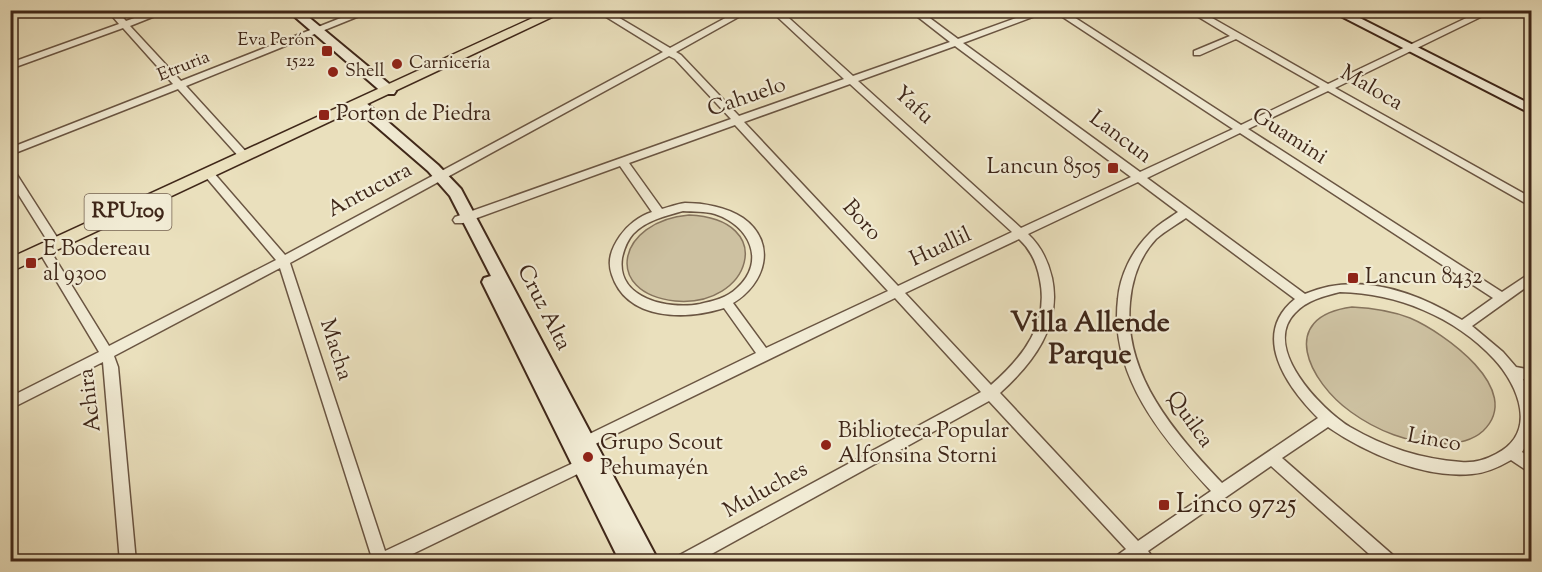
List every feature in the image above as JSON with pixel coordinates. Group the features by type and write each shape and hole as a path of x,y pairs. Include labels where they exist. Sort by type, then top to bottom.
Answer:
{"main road":[{"path":"291,10 389,91"},
{"path":"1334,10 1532,110"},
{"name":"RPU109","path":"10,266 356,107 558,11"},
{"name":"Cruz Alta","path":"356,107 456,193 464,219 579,445 649,561"},
{"name":"Cruz Alta","path":"588,462 631,561"}],"street":[{"path":"111,10 245,158"},
{"path":"10,66 166,10"},
{"name":"Etruria","path":"10,152 370,10"},
{"name":"Boro","path":"599,10 671,52 739,121 1142,556"},
{"name":"Antucura","path":"10,404 284,261 747,10"},
{"name":"Yafu","path":"774,10 1022,233"},
{"name":"Lancun","path":"913,10 1302,298"},
{"name":"Cahuelo","path":"464,219 1047,10"},
{"name":"Guamini","path":"1056,10 1501,297"},
{"name":"Maloca","path":"1191,10 1532,203"},
{"name":"Huallil","path":"579,445 1484,12"},
{"path":"1197,53 1236,36"},
{"path":"623,163 658,212"},
{"name":"Achira","path":"10,172 107,354 111,367 128,561"},
{"name":"Macha","path":"209,174 284,261 380,561"},
{"path":"683,207 715,209 734,216 753,234 760,258 755,274 743,290 726,302 701,310 661,309 638,300 622,286 614,269 616,251 620,242 633,226 658,212 683,207"},
{"name":"Quilca","path":"1185,213 1162,228 1137,257 1127,282 1122,317 1126,349 1140,386 1164,426 1187,457 1221,492"},
{"name":"Muluches","path":"681,561 991,393 1024,362 1039,341 1048,319 1049,297 1046,274 1034,246 1022,233"},
{"path":"1463,326 1532,276"},
{"path":"1302,298 1319,291 1340,288 1380,291 1414,301 1463,326 1482,341 1511,372 1523,393 1530,413 1528,428 1522,442 1512,453 1532,468"},
{"name":"Linco","path":"1302,298 1287,311 1283,320 1280,329 1280,350 1290,374 1307,398 1328,419 1379,449 1431,466 1463,469 1491,464 1512,453"},
{"path":"726,302 764,355"},
{"path":"1511,372 1532,375"},
{"path":"1120,561 1142,556 1221,492 1328,419"},
{"path":"1272,458 1390,561"},
{"path":"380,561 588,462"}],"shaded area":[{"path":"689,215 717,220 735,231 744,246 744,262 737,278 722,291 701,299 675,301 652,295 636,285 628,272 628,257 634,243 646,230 665,220"},
{"path":"1352,307 1382,310 1410,318 1441,336 1475,364 1488,381 1494,398 1494,415 1483,431 1469,440 1457,443 1440,444 1417,441 1394,435 1372,425 1336,399 1313,368 1307,352 1307,337 1314,323 1328,313"}],"place":[{"name":"Eva Perón 1522","path":"327,51"},
{"name":"Carnicería","path":"397,64"},
{"name":"Shell","path":"333,72"},
{"name":"Porton de Piedra","path":"324,115"},
{"name":"Lancun 8505","path":"1113,168"},
{"name":"E Bodereau al 9300","path":"31,263"},
{"name":"Lancun 8432","path":"1353,278"},
{"name":"Biblioteca Popular Alfonsina Storni","path":"826,445"},
{"name":"Grupo Scout Pehumayén","path":"588,457"},
{"name":"Linco 9725","path":"1164,505"}],"district":[{"name":"Villa Allende Parque","path":"1090,340"}]}
